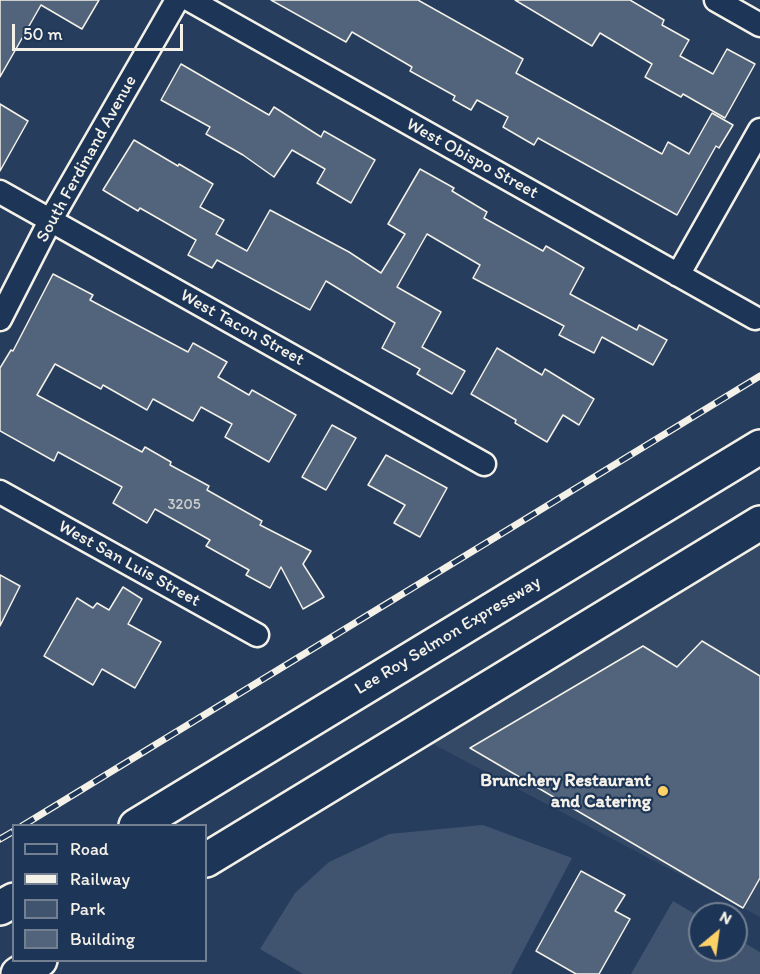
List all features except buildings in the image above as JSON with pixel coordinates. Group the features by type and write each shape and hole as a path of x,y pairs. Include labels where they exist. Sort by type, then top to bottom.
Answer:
{"highway":[{"name":"Lee Roy Selmon Expressway","path":"138,824 760,447"},
{"path":"207,859 760,523"},
{"path":"18,974 37,962"}],"street":[{"name":"South Ferdinand Avenue","path":"0,319 50,220 177,0"},
{"name":"West Obispo Street","path":"190,0 755,318"},
{"path":"716,0 760,25"},
{"path":"678,275 760,130"},
{"name":"West Tacon Street","path":"0,192 484,464"},
{"name":"West San Luis Street","path":"0,492 257,635"}],"shaded area":[{"path":"760,544 760,917 748,911 748,902 732,902 431,743"}],"green space":[{"path":"483,825 572,858 511,974 303,974 260,949 295,893 329,862 389,834"},
{"path":"673,901 688,910 688,962 748,962 748,945 760,952 760,974 631,974"}],"railway":[{"path":"25,824 760,376"},
{"path":"0,839 12,832"}],"place":[{"name":"Brunchery Restaurant and Catering","path":"663,791"}]}
